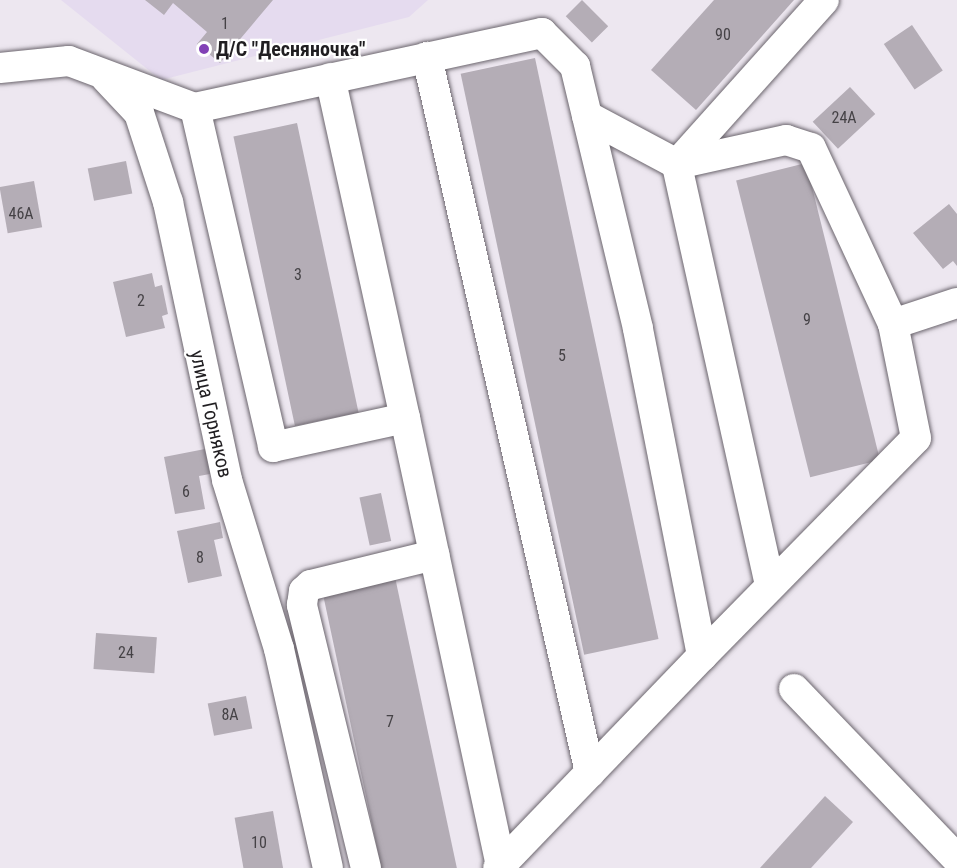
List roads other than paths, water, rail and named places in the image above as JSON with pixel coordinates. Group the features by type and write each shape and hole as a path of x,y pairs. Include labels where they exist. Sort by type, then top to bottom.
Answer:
{"street":[{"path":"677,164 824,0"},
{"path":"98,70 195,108 542,33 575,66 638,329 702,656"},
{"path":"428,57 591,773"},
{"name":"улица Горняков","path":"0,68 69,61 98,70 139,113 168,202 227,480 279,649 328,868"},
{"path":"330,78 405,418 499,867"},
{"path":"195,108 273,447 405,418"},
{"path":"499,867 770,585 916,438 893,324 811,148 786,140 677,164 587,116"},
{"path":"677,164 770,585"},
{"path":"893,324 957,303"},
{"path":"366,868 302,604 304,591 311,585 434,555"},
{"path":"794,688 957,859"}],"place":[{"name":"Д/С \"Десняночка\"","path":"204,49"}]}
